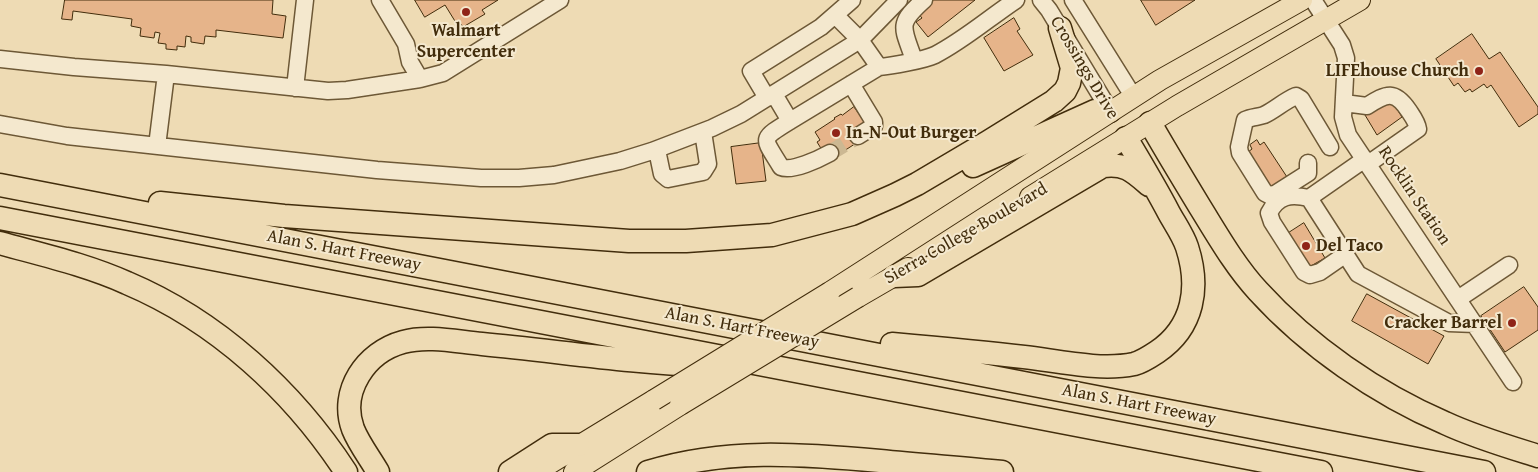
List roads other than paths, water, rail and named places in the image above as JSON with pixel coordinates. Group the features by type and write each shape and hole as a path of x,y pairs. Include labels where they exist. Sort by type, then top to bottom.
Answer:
{"highway":[{"path":"71,199 133,200 284,216 629,241 686,241 772,235 852,214 917,184 1054,101 1065,91 1072,68 1060,28"},
{"path":"852,214 867,214 897,202 996,154 1095,111 1110,111"},
{"path":"1150,123 1220,240 1258,290 1296,328 1344,366 1409,406 1483,438 1538,456"},
{"path":"764,332 1000,354 1101,366 1135,363 1154,354 1168,344 1179,331 1188,314 1193,298 1194,278 1186,244 1126,138"},
{"path":"894,276 918,275 1103,166 1117,165 1128,169 1159,194"},
{"name":"Alan S. Hart Freeway","path":"0,185 1484,472"},
{"name":"Alan S. Hart Freeway","path":"0,218 1321,472"},
{"path":"0,243 78,265 126,282 150,293 202,324 232,346 275,385 324,441 346,472"},
{"path":"378,472 353,430 350,396 363,367 374,356 390,346 405,341 426,339 665,364 768,366"},
{"path":"510,472 552,445 578,445"},
{"path":"648,472 712,458 771,454 822,456 1002,472"}],"main road":[{"name":"Sierra College Boulevard","path":"536,472 830,292 1134,96 1302,0"},
{"name":"Sierra College Boulevard","path":"574,472 858,297 1360,0"},
{"path":"1134,96 1150,123"},
{"name":"Crossings Drive","path":"1110,111 1126,138"}],"street":[{"path":"295,88 305,0"},
{"path":"380,0 406,44 410,62 420,79"},
{"path":"0,59 328,91 347,90 420,79 443,73 560,0"},
{"path":"790,121 751,71 821,27 852,0"},
{"path":"0,124 67,136 384,171 481,178 519,178 554,175 612,163 657,150 703,132 741,114 860,40 899,0"},
{"path":"914,60 904,32 904,24 908,15 924,0"},
{"name":"Crossings Drive","path":"1041,0 1110,111"},
{"name":"Crossings Drive","path":"1073,0 1134,96"},
{"name":"Rocklin Station","path":"1313,0 1342,45 1346,58 1343,116 1348,134 1513,382"},
{"path":"830,153 820,159 789,169 781,167 768,144 767,138 769,134 879,67 893,66 934,56 958,42 1007,3"},
{"path":"835,15 860,40 879,67"},
{"path":"157,146 166,74"},
{"path":"851,84 874,122 874,126 858,136"},
{"path":"1309,198 1418,129 1417,124 1405,106 1398,98 1391,94 1381,96 1368,106 1344,103"},
{"path":"1308,162 1308,173 1275,194 1269,195 1265,193 1240,153 1239,147 1245,120 1264,115 1286,100 1296,96 1301,99 1330,147"},
{"path":"657,150 662,174 668,179 702,172 708,164 703,132"},
{"path":"1346,254 1320,272 1310,275 1304,272 1272,222 1269,213 1273,206 1289,196 1296,195 1309,198 1346,254 1358,274 1449,323 1475,324"},
{"path":"1458,299 1509,265"}],"tunnel":[{"path":"830,153 858,136"}],"place":[{"name":"Walmart Supercenter","path":"466,12"},
{"name":"LIFEhouse Church","path":"1479,71"},
{"name":"In-N-Out Burger","path":"836,133"},
{"name":"Del Taco","path":"1306,246"},
{"name":"Cracker Barrel","path":"1512,323"}]}
